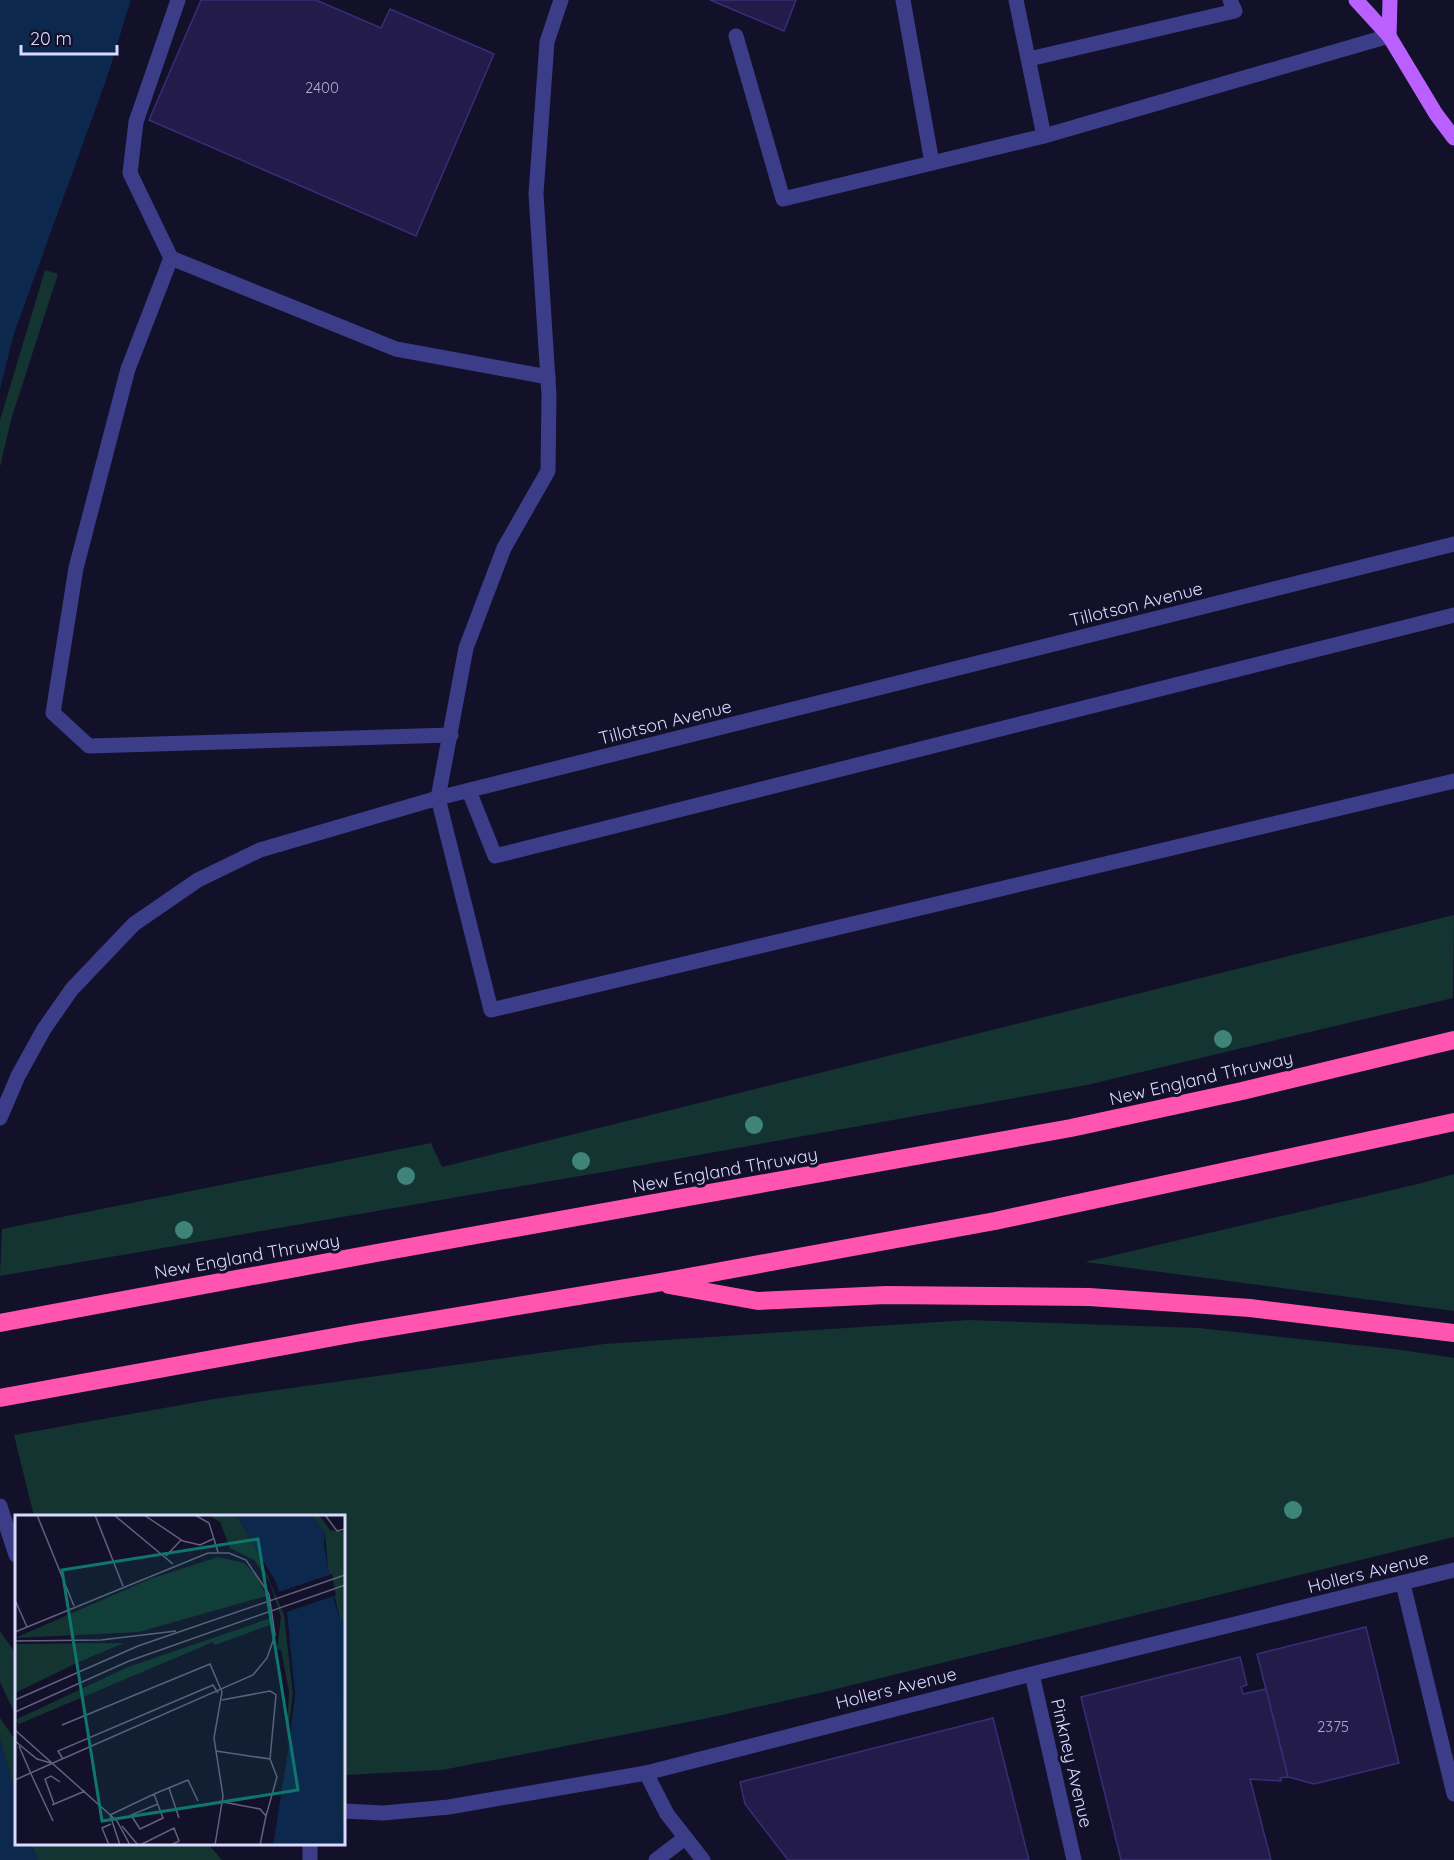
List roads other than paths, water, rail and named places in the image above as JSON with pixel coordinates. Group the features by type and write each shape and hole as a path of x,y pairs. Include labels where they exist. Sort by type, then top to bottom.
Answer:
{"highway":[{"name":"New England Thruway","path":"0,1323 1071,1128 1242,1091 1454,1040"},
{"path":"0,1398 995,1221 1454,1122"},
{"path":"656,1282 758,1301 886,1295 1089,1298 1250,1308 1454,1333"}],"main road":[{"path":"1356,0 1389,36 1436,114 1454,138"},
{"path":"1389,36 1390,0"}],"street":[{"path":"178,0 136,122 130,173 171,258 396,349 548,377"},
{"path":"903,0 932,163"},
{"path":"1016,0 1044,136"},
{"path":"1029,59 1235,11 1230,0"},
{"path":"556,2 547,42 536,194 548,377 548,471 504,548 466,648 438,798 491,1010 1454,781"},
{"path":"736,36 783,199 1044,136 1389,36"},
{"path":"171,258 128,369 76,568 53,713 89,746 451,735"},
{"name":"Tillotson Avenue","path":"0,1118 18,1076 44,1029 72,988 134,924 198,880 260,850 438,798 1454,544"},
{"path":"470,791 495,856 1454,615"},
{"path":"0,1506 15,1552"},
{"name":"Hollers Avenue","path":"345,1811 383,1813 449,1807 646,1773 1032,1674 1454,1570"},
{"path":"1403,1584 1454,1794"},
{"name":"Pinkney Avenue","path":"1032,1674 1074,1860"},
{"path":"646,1773 667,1814 703,1860"},
{"path":"656,1860 685,1838"}],"water":[{"path":"0,0 131,0 108,75 14,334 0,389"},
{"path":"0,1740 15,1791 15,1845 32,1845 37,1860 0,1860"}]}
